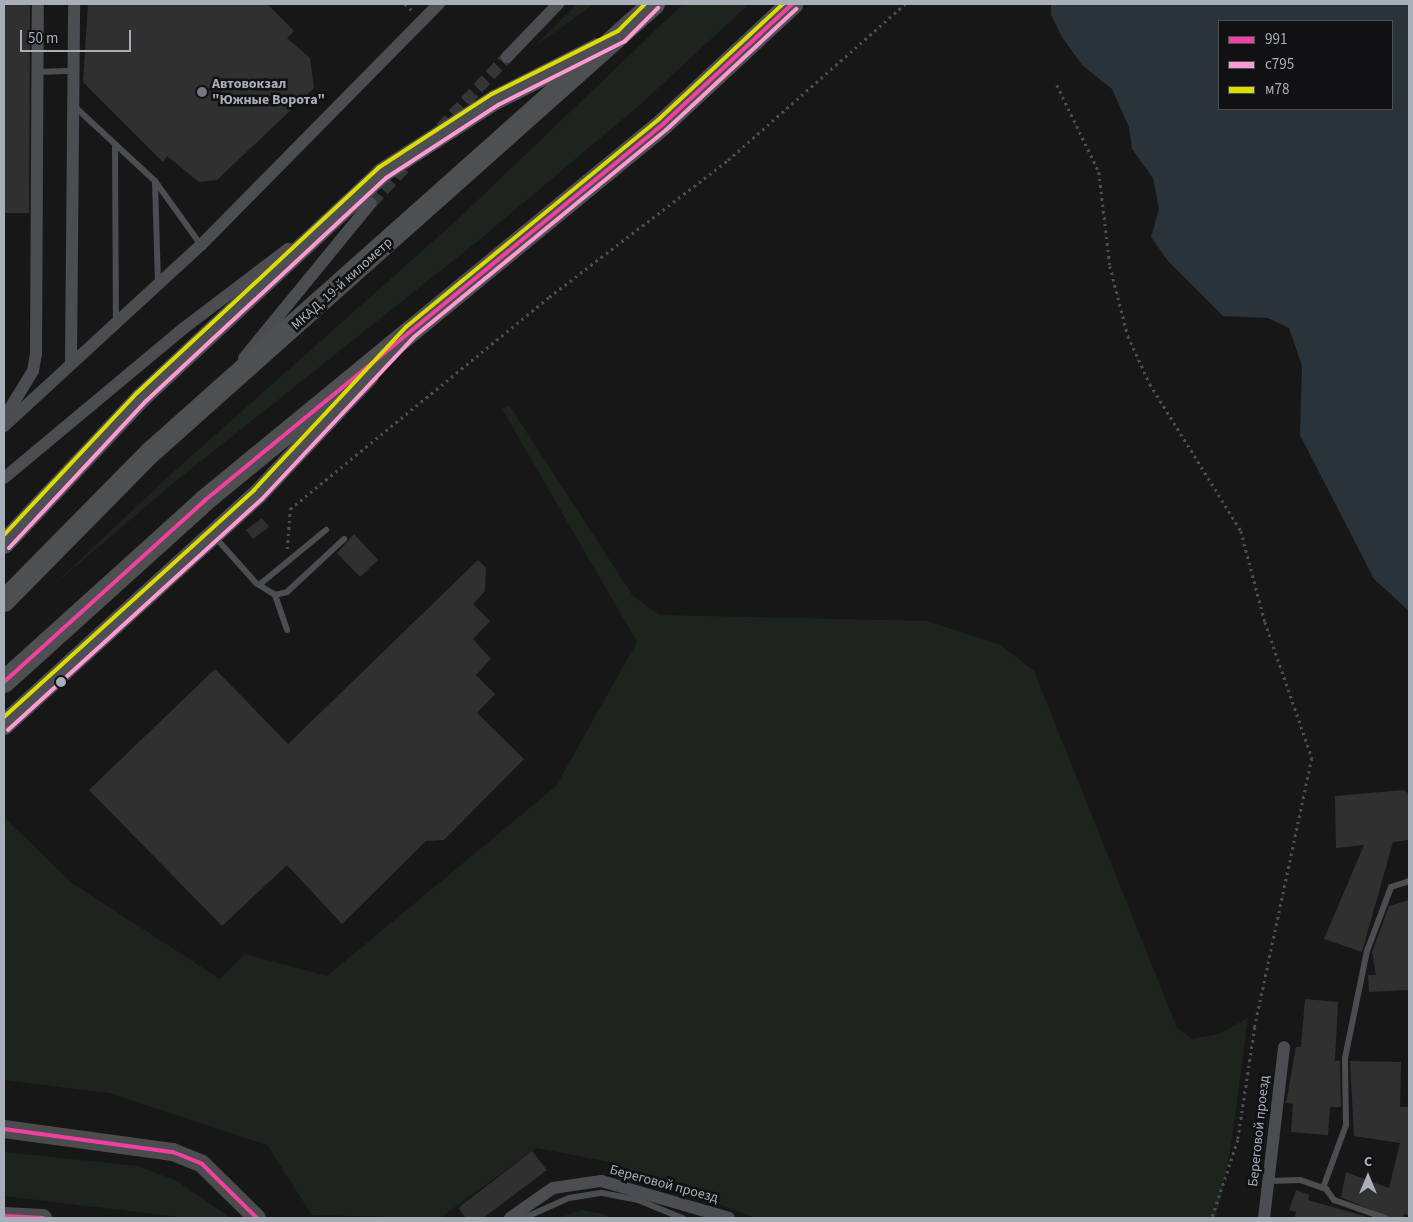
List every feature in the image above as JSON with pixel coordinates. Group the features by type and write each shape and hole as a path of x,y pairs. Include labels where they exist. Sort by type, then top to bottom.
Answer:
{"highway":[{"name":"МКАД, 19-й километр","path":"4,601 150,453 622,36 654,4"},
{"path":"4,682 72,617 204,501 662,125 792,4"}],"main road":[{"path":"4,544 141,398 336,213 382,173 496,100 622,36"},
{"path":"4,725 258,494 410,332"}],"street":[{"path":"4,418 33,371 36,354 38,4"},
{"path":"71,362 74,4"},
{"path":"4,426 71,362 202,245 439,4"},
{"path":"507,56 558,4"},
{"path":"214,397 324,254 371,203"},
{"path":"4,478 184,328 336,213"},
{"name":"Береговой проезд","path":"1264,1218 1284,1047"},
{"path":"4,1129 173,1152 202,1164 257,1218"},
{"name":"Береговой проезд","path":"510,1218 553,1188 601,1181 729,1218"},
{"path":"4,1216 42,1218"}],"lane":[{"path":"38,72 72,71"},
{"path":"72,103 155,181 202,245"},
{"path":"115,145 116,322"},
{"path":"155,181 158,286"},
{"path":"259,585 326,530"},
{"path":"213,534 259,585 275,595 287,630"},
{"path":"275,595 287,592 344,539"},
{"path":"1324,1188 1346,1125 1346,1048 1367,951 1391,887 1409,881"},
{"path":"1269,1181 1300,1180 1324,1188 1332,1199 1385,1218"},
{"path":"524,1218 569,1198 602,1193 638,1200 682,1218"}],"path":[{"path":"405,4 413,12"},
{"path":"286,562 290,509 549,297 728,160 904,4"},
{"path":"1057,85 1099,172 1110,266 1128,336 1150,384 1241,531 1264,622 1312,758 1255,1027 1238,1140 1212,1218"}],"shaded area":[{"path":"577,4 594,4 535,46"},
{"path":"683,4 749,4 642,103 479,240 176,481 50,588 170,475 457,220"},
{"path":"1051,4 1409,4 1409,611 1374,579 1300,435 1302,366 1289,328 1268,318 1223,316 1168,261 1151,237 1159,209 1153,178 1132,149 1129,127 1112,89 1082,65 1062,37 1051,15"},
{"path":"509,405 633,596 660,615 927,621 1001,645 1034,671 1177,1028 1192,1039 1218,1034 1248,1018 1230,1153 1216,1218 755,1218 610,1162 536,1148 440,1218 312,1215 267,1145 109,1093 4,1080 4,817 72,883 220,979 245,954 327,976 556,786 637,642 502,409"},
{"path":"4,1152 138,1166 177,1181 231,1218 187,1218 4,1196"},
{"path":"582,1210 607,1215 608,1218 558,1218"}],"building":[{"path":"4,4 30,4 29,213 4,213"},
{"name":"Автовокзал \"Южные Ворота\"","path":"88,4 267,4 294,31 287,38 310,58 314,88 217,180 199,182 167,156 163,162 83,82"},
{"path":"262,518 269,527 253,539 246,530"},
{"path":"354,534 378,560 360,577 337,553"},
{"path":"478,560 486,568 485,591 473,604 490,621 473,639 491,659 476,675 495,694 477,713 524,759 444,840 426,841 342,924 287,865 222,926 89,790 215,669 288,744"},
{"path":"1404,790 1409,794 1409,840 1393,842 1362,952 1324,939 1364,845 1336,848 1335,796"},
{"path":"1409,900 1409,990 1369,992 1368,975 1376,975 1372,952 1389,906"},
{"path":"1305,999 1338,1002 1335,1061 1340,1061 1341,1107 1330,1107 1328,1135 1291,1132 1293,1104 1286,1103 1296,1047 1301,1047"},
{"path":"1350,1061 1401,1062 1400,1107 1409,1107 1409,1215 1404,1214 1403,1218 1390,1218 1341,1197 1346,1172 1389,1188 1400,1143 1354,1136"},
{"path":"532,1151 547,1170 483,1218 466,1218 458,1208"},
{"path":"1296,1190 1310,1195 1308,1200 1371,1218 1294,1218 1296,1212 1289,1210"}],"tunnel":[{"path":"441,128 507,57"},
{"path":"371,203 407,165"}],"transit line":[{"name":"м78","path":"4,535 137,393 378,168 492,94 618,31 645,4"},
{"name":"м78","path":"4,717 254,490 406,327 658,120 783,4"},
{"name":"991","path":"4,682 204,501 662,125 792,4"},
{"name":"с795","path":"9,548 145,402 386,178 498,105 625,41 658,8"},
{"name":"с795","path":"8,730 262,499 414,337 666,130 796,9"},
{"name":"991","path":"4,1129 173,1152 202,1164 257,1218"},
{"name":"991","path":"4,1216 43,1218"}],"place":[{"name":"Автовокзал \"Южные Ворота\"","path":"202,92"}]}
